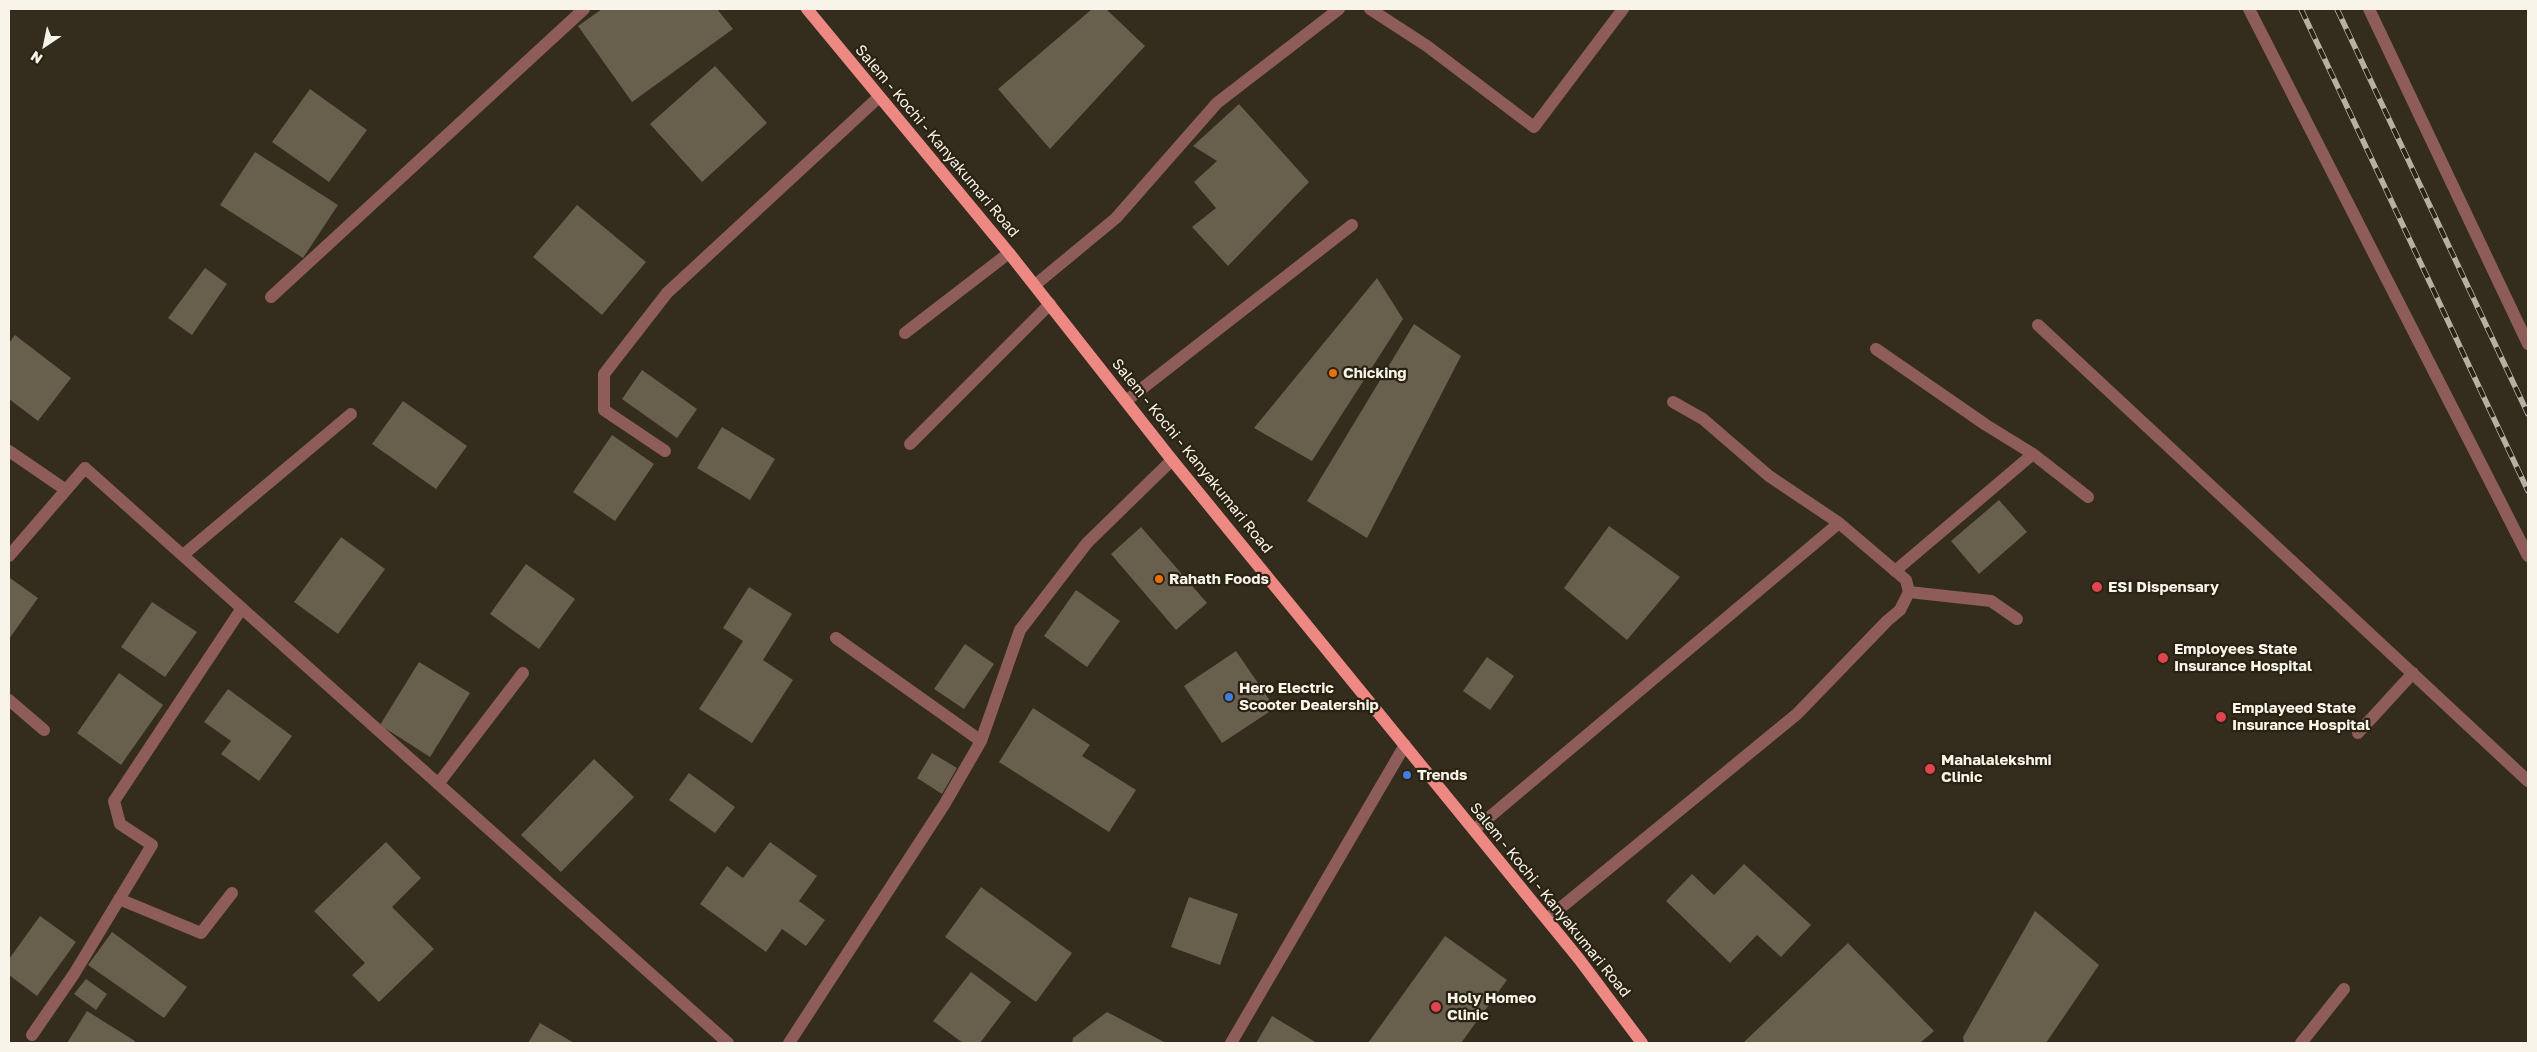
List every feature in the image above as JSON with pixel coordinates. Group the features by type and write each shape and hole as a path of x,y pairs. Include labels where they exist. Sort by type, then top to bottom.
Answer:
{"main road":[{"name":"Salem - Kochi - Kanyakumari Road","path":"807,9 1035,285 1172,460 1546,919 1642,1043"}],"street":[{"path":"271,297 584,9"},
{"path":"1035,285 1116,218 1217,103 1338,9"},
{"path":"1370,9 1427,46 1534,127 1623,9"},
{"path":"2248,9 2528,556"},
{"path":"2369,9 2528,344"},
{"path":"665,451 604,410 604,374 667,293 879,97"},
{"path":"1126,401 1352,224"},
{"path":"905,333 1009,253"},
{"path":"910,444 1050,304"},
{"path":"2038,325 2528,781"},
{"path":"1876,349 1986,425 2033,454 2088,497"},
{"path":"1546,919 1797,714 1900,610 1909,592 1906,580 1839,523 1769,476 1702,420 1673,402"},
{"path":"183,555 351,414"},
{"path":"9,451 66,490"},
{"path":"1895,571 2033,454"},
{"path":"794,1042 944,805 981,741 1020,630 1087,543 1172,460"},
{"path":"9,556 85,468 728,1043"},
{"path":"1474,830 1839,523"},
{"path":"1909,592 1991,602 2017,619"},
{"path":"32,1035 74,974 152,845 120,824 114,801 242,608"},
{"path":"836,638 981,741"},
{"path":"438,784 523,673"},
{"path":"2358,732 2412,674"},
{"path":"9,700 44,730"},
{"path":"1231,1043 1405,745"},
{"path":"119,899 202,933 232,893"},
{"path":"2301,1043 2344,989"}],"building":[{"path":"602,9 717,9 733,29 632,102 578,26"},
{"path":"1092,9 1106,9 1145,46 1050,149 998,89"},
{"path":"715,66 767,123 702,182 650,124"},
{"path":"310,89 367,130 329,182 272,142"},
{"path":"1239,104 1309,182 1228,266 1192,227 1216,208 1194,182 1217,161 1193,146"},
{"path":"255,152 338,205 303,258 220,205"},
{"path":"577,205 646,262 602,315 533,257"},
{"path":"205,268 227,284 192,335 168,318"},
{"name":"Chicking","path":"1377,278 1403,319 1312,461 1254,428"},
{"path":"1414,324 1461,356 1367,538 1307,501"},
{"path":"15,335 71,378 38,421 9,399 9,343"},
{"path":"642,370 697,409 677,438 622,399"},
{"path":"403,401 467,446 436,489 372,444"},
{"path":"722,427 775,459 750,500 697,468"},
{"path":"612,435 654,464 615,521 573,492"},
{"path":"1999,500 2027,532 1979,574 1951,541"},
{"path":"1609,526 1680,577 1627,640 1564,588"},
{"name":"Rahath Foods","path":"1141,527 1207,603 1176,630 1111,554"},
{"path":"341,537 385,569 338,634 294,602"},
{"path":"526,564 575,599 539,649 490,614"},
{"path":"10,578 38,598 9,639 9,580"},
{"path":"749,587 792,614 763,660 793,680 752,743 699,709 743,641 723,628"},
{"path":"1076,590 1120,621 1087,667 1044,636"},
{"path":"152,602 197,632 165,677 121,647"},
{"path":"965,644 994,664 964,709 934,689"},
{"name":"Hero Electric Scooter Dealership","path":"1236,651 1275,708 1222,743 1184,686"},
{"path":"1487,657 1514,676 1490,710 1463,691"},
{"path":"419,662 470,693 430,757 380,725"},
{"path":"119,673 163,705 121,765 77,733"},
{"path":"228,689 292,736 259,781 221,754 231,741 204,722"},
{"path":"1033,708 1090,745 1082,756 1136,790 1109,832 999,762"},
{"path":"932,753 957,768 942,794 917,778"},
{"path":"594,759 634,797 561,872 521,835"},
{"path":"689,773 735,807 715,833 669,800"},
{"path":"386,842 421,878 392,907 434,949 379,1002 352,975 365,963 314,911"},
{"path":"770,842 817,876 799,901 825,920 806,946 782,929 766,952 700,904 727,866 743,878"},
{"path":"1744,864 1811,925 1781,957 1757,935 1730,963 1666,901 1692,874 1714,895"},
{"path":"981,887 1072,953 1036,1002 945,937"},
{"path":"1189,897 1238,914 1220,965 1171,947"},
{"path":"2035,911 2099,965 2046,1043 1964,1043 1963,1037"},
{"path":"40,916 76,942 37,996 9,975 9,959"},
{"path":"112,932 187,987 164,1018 88,965"},
{"path":"1445,936 1507,980 1461,1043 1368,1043"},
{"path":"1848,943 1934,1031 1920,1043 1743,1043"},
{"path":"971,972 1011,1002 980,1043 963,1043 933,1021"},
{"path":"86,979 107,994 96,1010 74,994"},
{"path":"87,1011 135,1041 133,1043 67,1043"},
{"path":"1107,1012 1166,1043 1072,1043 1073,1038"},
{"path":"1272,1016 1317,1043 1256,1043"},
{"path":"540,1023 574,1043 528,1043"}],"railway":[{"path":"2301,9 2528,491"},
{"path":"2337,9 2528,414"}],"place":[{"name":"Chicking","path":"1333,373"},
{"name":"Rahath Foods","path":"1159,579"},
{"name":"ESI Dispensary","path":"2097,587"},
{"name":"Employees State Insurance Hospital","path":"2163,658"},
{"name":"Hero Electric Scooter Dealership","path":"1229,697"},
{"name":"Emplayeed State Insurance Hospital","path":"2221,717"},
{"name":"Mahalalekshmi Clinic","path":"1930,769"},
{"name":"Trends","path":"1407,775"},
{"name":"Holy Homeo Clinic","path":"1436,1007"}]}
